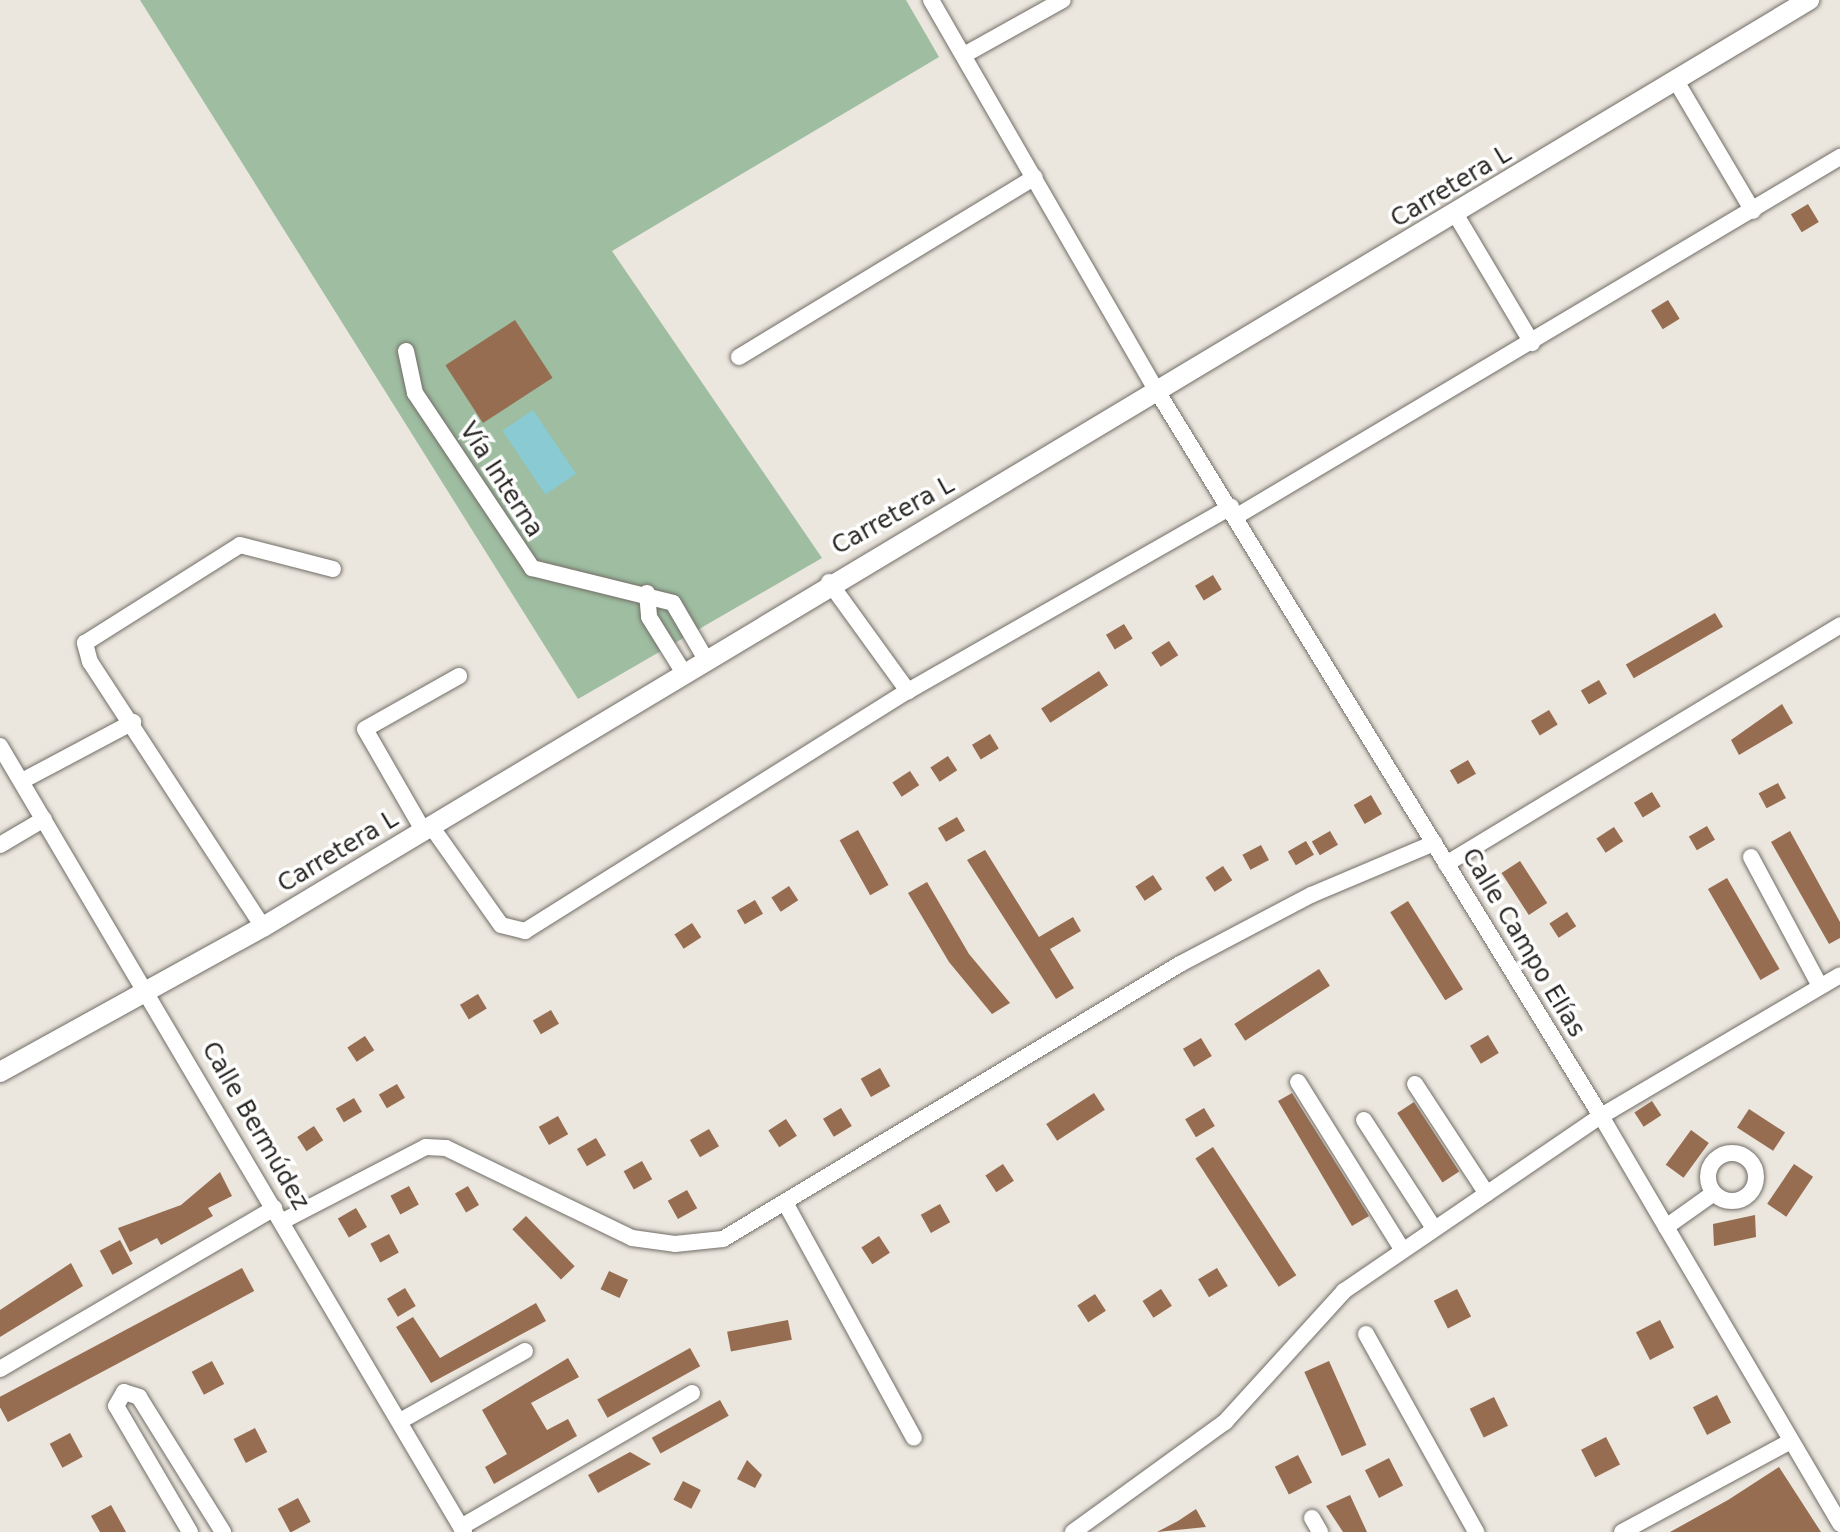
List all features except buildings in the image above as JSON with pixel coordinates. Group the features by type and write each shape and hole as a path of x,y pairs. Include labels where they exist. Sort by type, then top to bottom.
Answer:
{"street":[{"name":"Calle Campo Elías","path":"931,0 1157,391 1234,512 1601,1116 1840,1524"},
{"name":"Carretera L","path":"0,1072 263,927 704,656 1456,215 1809,0"},
{"path":"964,55 1055,2"},
{"path":"1676,81 1753,211"},
{"path":"459,676 365,729 427,828 501,925 525,931 908,691 1234,512 1532,343 1840,157"},
{"path":"739,357 1035,177"},
{"path":"1456,215 1532,343"},
{"name":"Vía Interna","path":"406,351 415,393 532,568 591,588 647,593"},
{"path":"263,927 133,722 90,662 85,643 93,632 240,545 333,569"},
{"path":"829,582 908,691"},
{"path":"682,670 649,617 647,593 673,603 704,656"},
{"path":"1446,864 1840,625"},
{"path":"22,781 133,722"},
{"name":"Calle Bermúdez","path":"0,746 402,1420 463,1530"},
{"path":"0,845 44,819"},
{"path":"0,1369 279,1215 426,1147 446,1148 654,1242 723,1239 787,1206 1180,964 1311,895 1434,843"},
{"path":"1751,857 1820,986"},
{"path":"1073,1532 1225,1422 1344,1291 1601,1116 1840,975"},
{"path":"1298,1082 1402,1249"},
{"path":"1415,1084 1487,1194"},
{"path":"1364,1120 1434,1228"},
{"path":"1666,1227 1711,1195"},
{"path":"787,1206 914,1438"},
{"path":"1366,1334 1476,1532"},
{"path":"402,1420 525,1351"},
{"path":"190,1532 116,1406 124,1392 139,1397 159,1434 223,1532"},
{"path":"463,1530 692,1393"},
{"path":"140,1447 159,1434"},
{"path":"1622,1532 1791,1441"}],"green space":[{"path":"140,0 906,0 939,57 612,251 822,558 578,699"}],"water":[{"path":"533,410 576,474 545,495 502,431"}]}
